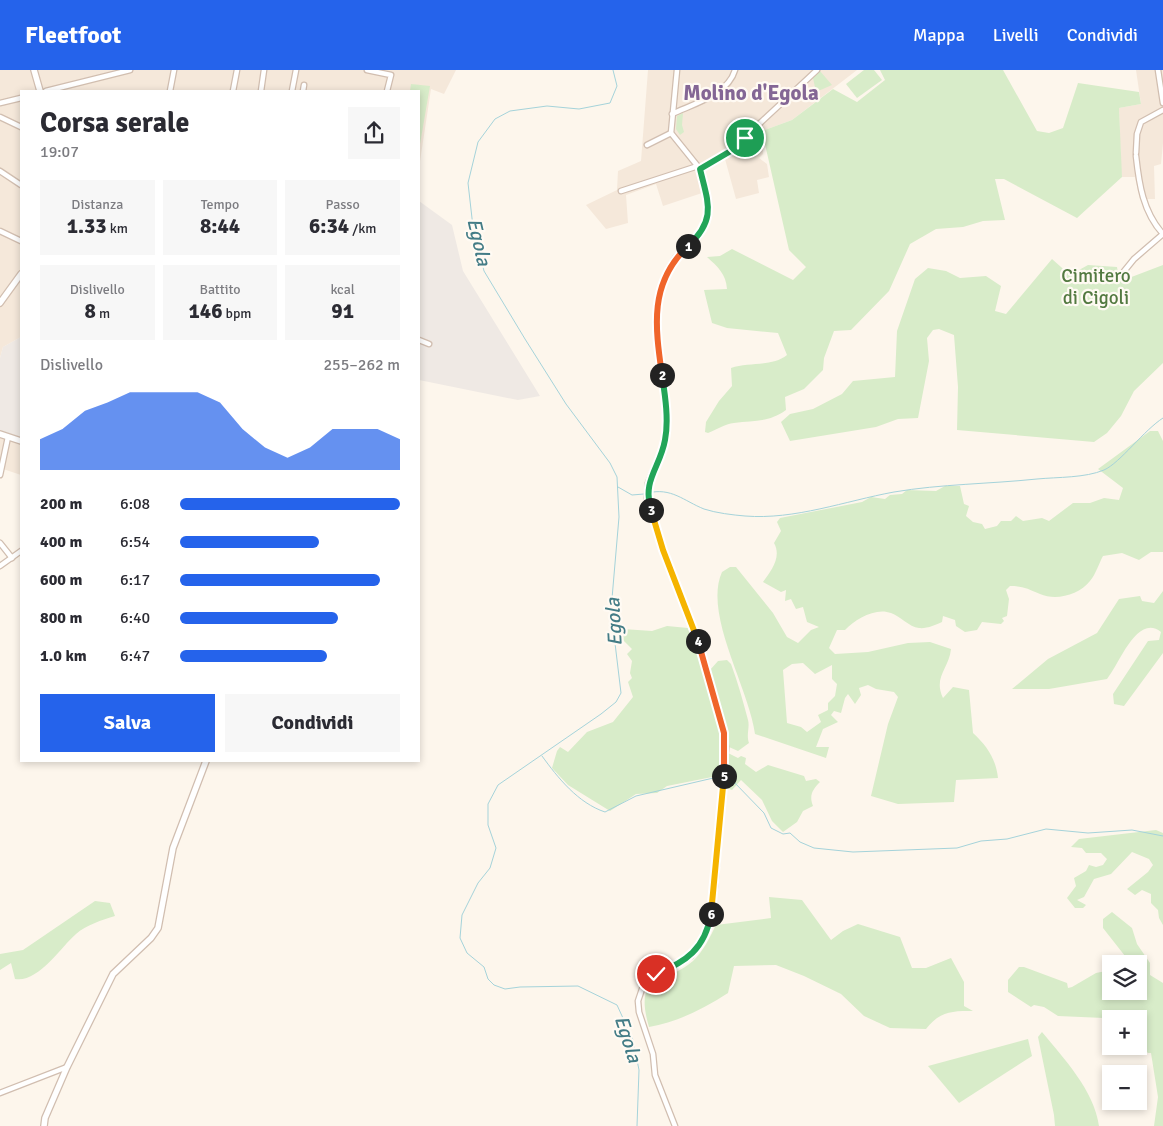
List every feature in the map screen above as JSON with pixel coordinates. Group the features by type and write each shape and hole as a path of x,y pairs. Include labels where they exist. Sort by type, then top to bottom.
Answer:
{"street":[{"path":"34,70 40,90"},
{"path":"50,90 130,70"},
{"path":"170,90 174,70"},
{"path":"233,90 237,70"},
{"path":"261,90 264,70"},
{"path":"292,90 296,70"},
{"path":"367,70 391,75 387,90"},
{"path":"675,1126 656,1075 653,1054 639,1012 638,1001 644,983 656,974 677,965 691,956 701,943 709,922 724,780 725,742 712,688 694,628 663,550 647,496 666,440 665,393 657,329 658,299 669,268 676,258 699,236 707,220 707,199 699,167 671,133 677,70"},
{"path":"672,114 717,93 724,88 735,70"},
{"path":"621,191 699,167 729,152 817,70"},
{"path":"1158,70 1163,103"},
{"path":"303,90 304,85"},
{"path":"0,103 20,98"},
{"path":"1121,275 1134,259 1163,234 1156,226 1144,204 1137,163 1136,134 1140,122 1163,110"},
{"path":"0,117 20,127"},
{"path":"647,145 671,133"},
{"path":"0,171 20,184"},
{"path":"0,231 20,241"},
{"path":"0,303 20,275"},
{"path":"420,340 428,344"},
{"path":"0,434 20,442"},
{"path":"0,475 8,437"},
{"path":"0,543 12,558"},
{"path":"0,566 20,552"},
{"path":"44,1126 45,1118 67,1067 113,974 157,930 173,848 206,762"},
{"path":"0,1093 67,1067"}],"shaded area":[{"path":"0,70 456,70 444,94 431,89 420,161 420,90 20,90 20,338 3,347 0,358"},
{"path":"648,70 857,70 792,120 762,131 763,154 759,158 767,164 769,177 757,180 759,193 736,199 725,159 704,172 708,191 663,206 656,184 626,195 628,223 606,229 586,205 617,190 618,171 641,161"},
{"path":"1136,70 1163,70 1163,143 1161,164 1154,166 1155,199 1140,199 1135,177 1122,177 1121,171 1119,108 1141,104"},
{"path":"420,202 452,225 463,271 540,396 518,400 420,380"},
{"path":"20,338 20,438 0,430 0,358 3,347"},
{"path":"0,430 20,438 20,475 0,468"}],"green space":[{"path":"864,70 874,70 882,80 857,98 846,84"},
{"path":"880,70 1003,70 1037,131 1049,133 1063,128 1078,83 1139,92 1141,104 1119,108 1122,177 1077,218 1004,179 995,179 1005,220 983,221 963,227 936,229 910,244 889,291 851,330 834,331 824,358 823,370 804,389 785,397 786,410 767,419 731,424 708,433 705,432 706,422 719,401 732,386 731,368 767,363 787,355 778,333 727,328 712,323 704,290 727,289 723,275 707,257 720,256 732,249 793,280 806,267 789,250 762,131 792,120 833,89 857,102 885,80"},
{"path":"820,71 832,85 816,92 813,78"},
{"path":"411,84 430,86 420,144 420,90 410,90"},
{"path":"683,113 682,125 684,132 680,135 676,129 677,116"},
{"name":"Cimitero di Cigoli","path":"1052,259 1070,275 1088,265 1117,267 1118,273 1123,278 1121,281 1163,265 1163,363 1134,391 1121,416 1107,433 1094,442 957,430 958,387 954,335 939,329 933,330 927,338 929,361 918,418 898,419 876,427 790,441 781,422 790,414 813,409 842,394 853,381 895,377 897,331 915,279 928,268 946,271 960,278 986,276 1001,286 995,311 1006,314"},
{"path":"1150,431 1158,431 1163,441 1163,552 1151,552 1139,560 1122,553 1103,556 1094,575 1085,586 1074,593 1060,597 1046,596 1025,588 1010,586 1006,590 1009,599 1007,616 1002,618 1004,621 1001,624 982,622 977,630 965,632 956,626 955,620 943,616 942,622 919,628 912,626 891,613 879,612 860,618 845,630 837,630 829,648 835,654 868,652 908,643 930,642 951,649 941,679 940,691 943,698 953,687 969,690 973,733 990,753 998,778 956,780 954,802 898,804 871,796 888,724 898,697 894,692 876,689 868,685 859,688 861,695 855,704 848,694 841,713 834,711 831,715 838,722 823,729 816,747 829,747 826,758 755,734 745,695 723,630 718,609 718,589 722,572 730,567 736,567 773,613 787,637 798,643 811,630 819,627 807,622 803,607 796,609 791,599 785,601 786,590 781,592 763,582 776,559 777,553 774,543 781,531 777,522 780,518 862,502 871,497 885,499 890,495 902,494 907,490 936,491 945,486 960,486 964,504 969,506 966,516 973,522 982,524 985,529 997,526 1001,521 1011,521 1016,516 1023,521 1042,518 1049,521 1073,503 1090,503 1104,498 1119,500 1123,488 1098,469","holes":["803,663 815,674 832,665 832,679 837,684 835,696 828,703 828,710 818,715 821,722 807,732 801,727 787,723 783,670 792,664"]},
{"path":"1163,591 1163,653 1124,706 1114,704 1113,694 1148,641 1159,640 1161,632 1152,628 1144,629 1137,635 1107,679 1049,689 1012,689 1048,659 1097,633 1119,599 1140,596 1142,601 1154,603"},
{"path":"667,626 688,628 702,662 710,670 718,661 727,660 731,664 748,720 749,743 738,751 729,747 728,753 738,758 741,756 746,758 745,764 756,772 768,765 804,776 806,781 816,779 820,782 812,793 813,806 803,811 797,822 783,832 772,821 762,800 741,780 732,790 721,786 721,779 717,776 667,786 657,793 636,794 610,811 568,785 552,768 560,747 568,752 587,732 613,722 633,697 628,682 632,678 630,673 632,661 627,654 632,649 620,637 620,632 623,629 652,631"},
{"path":"1156,830 1163,833 1163,925 1159,918 1158,910 1151,903 1151,894 1142,890 1135,895 1127,889 1148,872 1153,865 1149,859 1132,852 1111,874 1094,879 1084,897 1077,900 1086,905 1083,908 1075,908 1067,898 1076,886 1074,878 1086,871 1089,865 1096,867 1103,865 1107,859 1101,853 1086,853 1082,848 1071,847 1079,839"},
{"path":"769,897 802,900 831,940 843,931 858,924 900,937 912,968 926,968 951,958 964,982 964,1006 973,1011 959,1011 941,1015 926,1029 890,1028 864,1016 841,994 804,976 776,965 734,966 728,993 690,1014 670,1022 649,1027 645,1009 645,997 648,989 654,983 682,969 693,961 703,949 716,925 771,918"},
{"path":"95,901 110,903 115,916 84,928 32,976 24,979 15,979 11,963 0,970 0,954 23,950"},
{"path":"1112,912 1132,928 1137,944 1145,955 1124,955 1103,928 1103,919"},
{"path":"1147,959 1150,963 1150,975 1163,983 1163,1126 1154,1126 1158,1097 1151,1053 1147,1052 1147,1010 1102,1010 1102,1018 1058,1016 1044,1007 1034,1005 1031,1007 1008,992 1008,980 1019,967 1024,967 1067,983 1068,988 1102,972 1102,1000 1147,1000"},
{"path":"1042,1032 1085,1088 1096,1113 1099,1126 1055,1126 1038,1037"},
{"path":"1028,1039 1032,1056 959,1103 928,1066"}],"waterway":[{"name":"Egola","path":"613,70 617,86 610,103 579,109 547,106 510,111 495,119 478,142 468,183 473,227 484,271 566,404 610,463 617,477 619,517 611,610 621,693 616,702 601,714 498,785 488,804 488,825 496,848 490,868 478,883 462,915 460,938 467,953 484,967 488,979 494,985 505,989 578,986 617,1005 633,1040 639,1070 637,1126"},
{"path":"648,493 671,493 704,509 724,514 764,516 801,513 912,489 1080,476 1097,473 1110,466 1163,418"},
{"path":"618,487 632,495 644,494"},
{"path":"542,756 569,789 586,803 605,812 636,796 722,776"},
{"path":"725,777 732,780 764,813 771,828 783,834 790,833 800,842 814,848 853,852 957,848 981,841 1007,839 1046,829 1088,833 1132,830 1163,836"}],"district":[{"name":"Molino d'Egola","path":"751,93"}],"route":[{"path":"656,974 677,965 691,956 701,943 709,922 715,886 726,748 724,733 705,662 694,628 663,550 647,498 648,483 666,440 665,393 657,329 658,299 669,268 676,258 699,236 707,220 707,199 700,169 729,152 745,138"}]}
